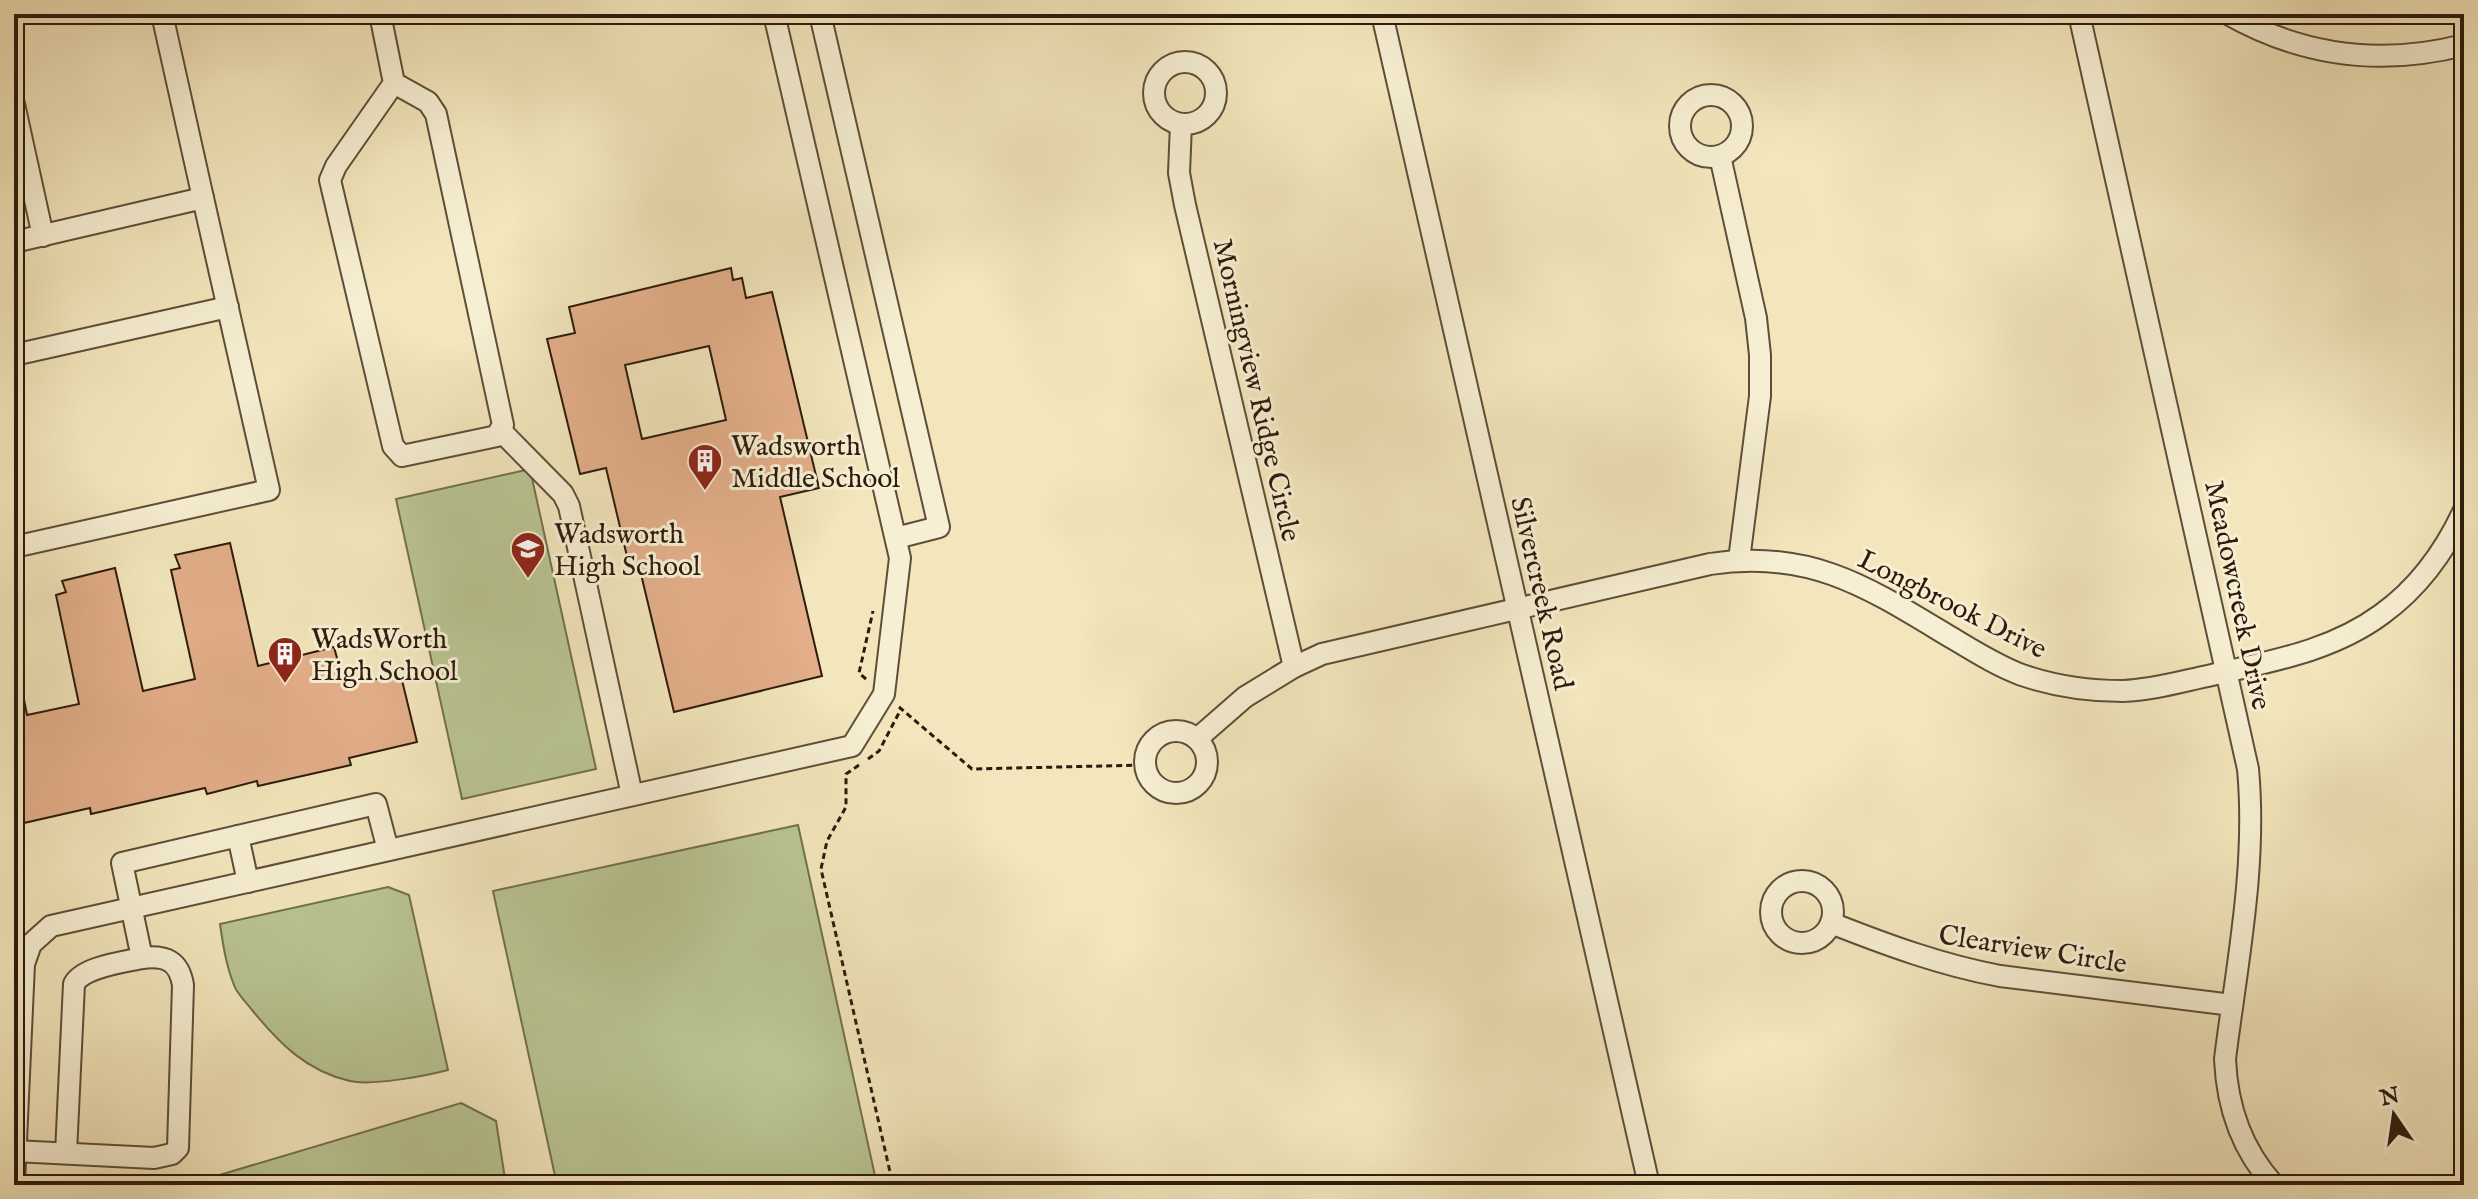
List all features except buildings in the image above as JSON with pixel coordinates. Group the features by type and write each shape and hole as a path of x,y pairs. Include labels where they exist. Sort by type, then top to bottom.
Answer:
{"street":[{"path":"14,547 269,490 162,14"},
{"path":"380,14 394,83 336,166 330,180 393,446 402,456 497,436 503,425 436,114 428,102 394,83"},
{"path":"14,1185 24,964 31,944 51,926 852,746 884,694 900,558 774,14"},
{"path":"820,14 939,527 896,538"},
{"name":"Silvercreek Road","path":"1382,14 1649,1185"},
{"name":"Meadowcreek Drive","path":"2079,14 2248,769 2252,811 2251,848 2225,1059 2226,1086 2232,1115 2242,1140 2274,1185"},
{"path":"2228,14 2284,41 2361,56 2403,56 2464,45"},
{"path":"14,104 43,236"},
{"name":"Morningview Ridge Circle","path":"1181,124 1179,173 1185,205 1294,667"},
{"path":"1720,156 1756,318 1760,355 1760,396 1739,560"},
{"path":"14,242 203,198"},
{"path":"14,355 228,307"},
{"path":"500,430 563,494 569,506 632,795"},
{"name":"Longbrook Drive","path":"1198,738 1245,697 1322,654 1710,564 1739,560 1783,562 1818,569 1856,582 1987,659 2020,674 2090,690 2126,691 2161,686 2303,653 2356,631 2382,614 2427,570 2446,545 2464,510"},
{"path":"142,958 122,863 376,804 388,850"},
{"path":"238,836 248,882"},
{"name":"Clearview Circle","path":"1831,923 1913,955 1963,969 2232,1005"},
{"path":"15,1151 154,1158 172,1154 178,1148 183,985 181,973 171,961 156,956 142,958 85,972 77,978 74,984 66,1153"}],"path":[{"path":"893,1185 821,869 827,841 846,807 846,774 879,751 901,708"}],"green space":[{"path":"530,469 596,769 462,799 396,499"},
{"path":"798,825 877,1185 557,1185 493,891"},
{"path":"388,887 409,895 448,1070 385,1081 350,1081 320,1070 295,1054 242,998 229,970 220,924"},
{"path":"461,1103 496,1121 506,1185 186,1185"}],"place":[{"name":"Wadsworth Middle School","path":"705,492"},
{"name":"Wadsworth High School","path":"528,580"},
{"name":"WadsWorth High School","path":"285,685"}]}
